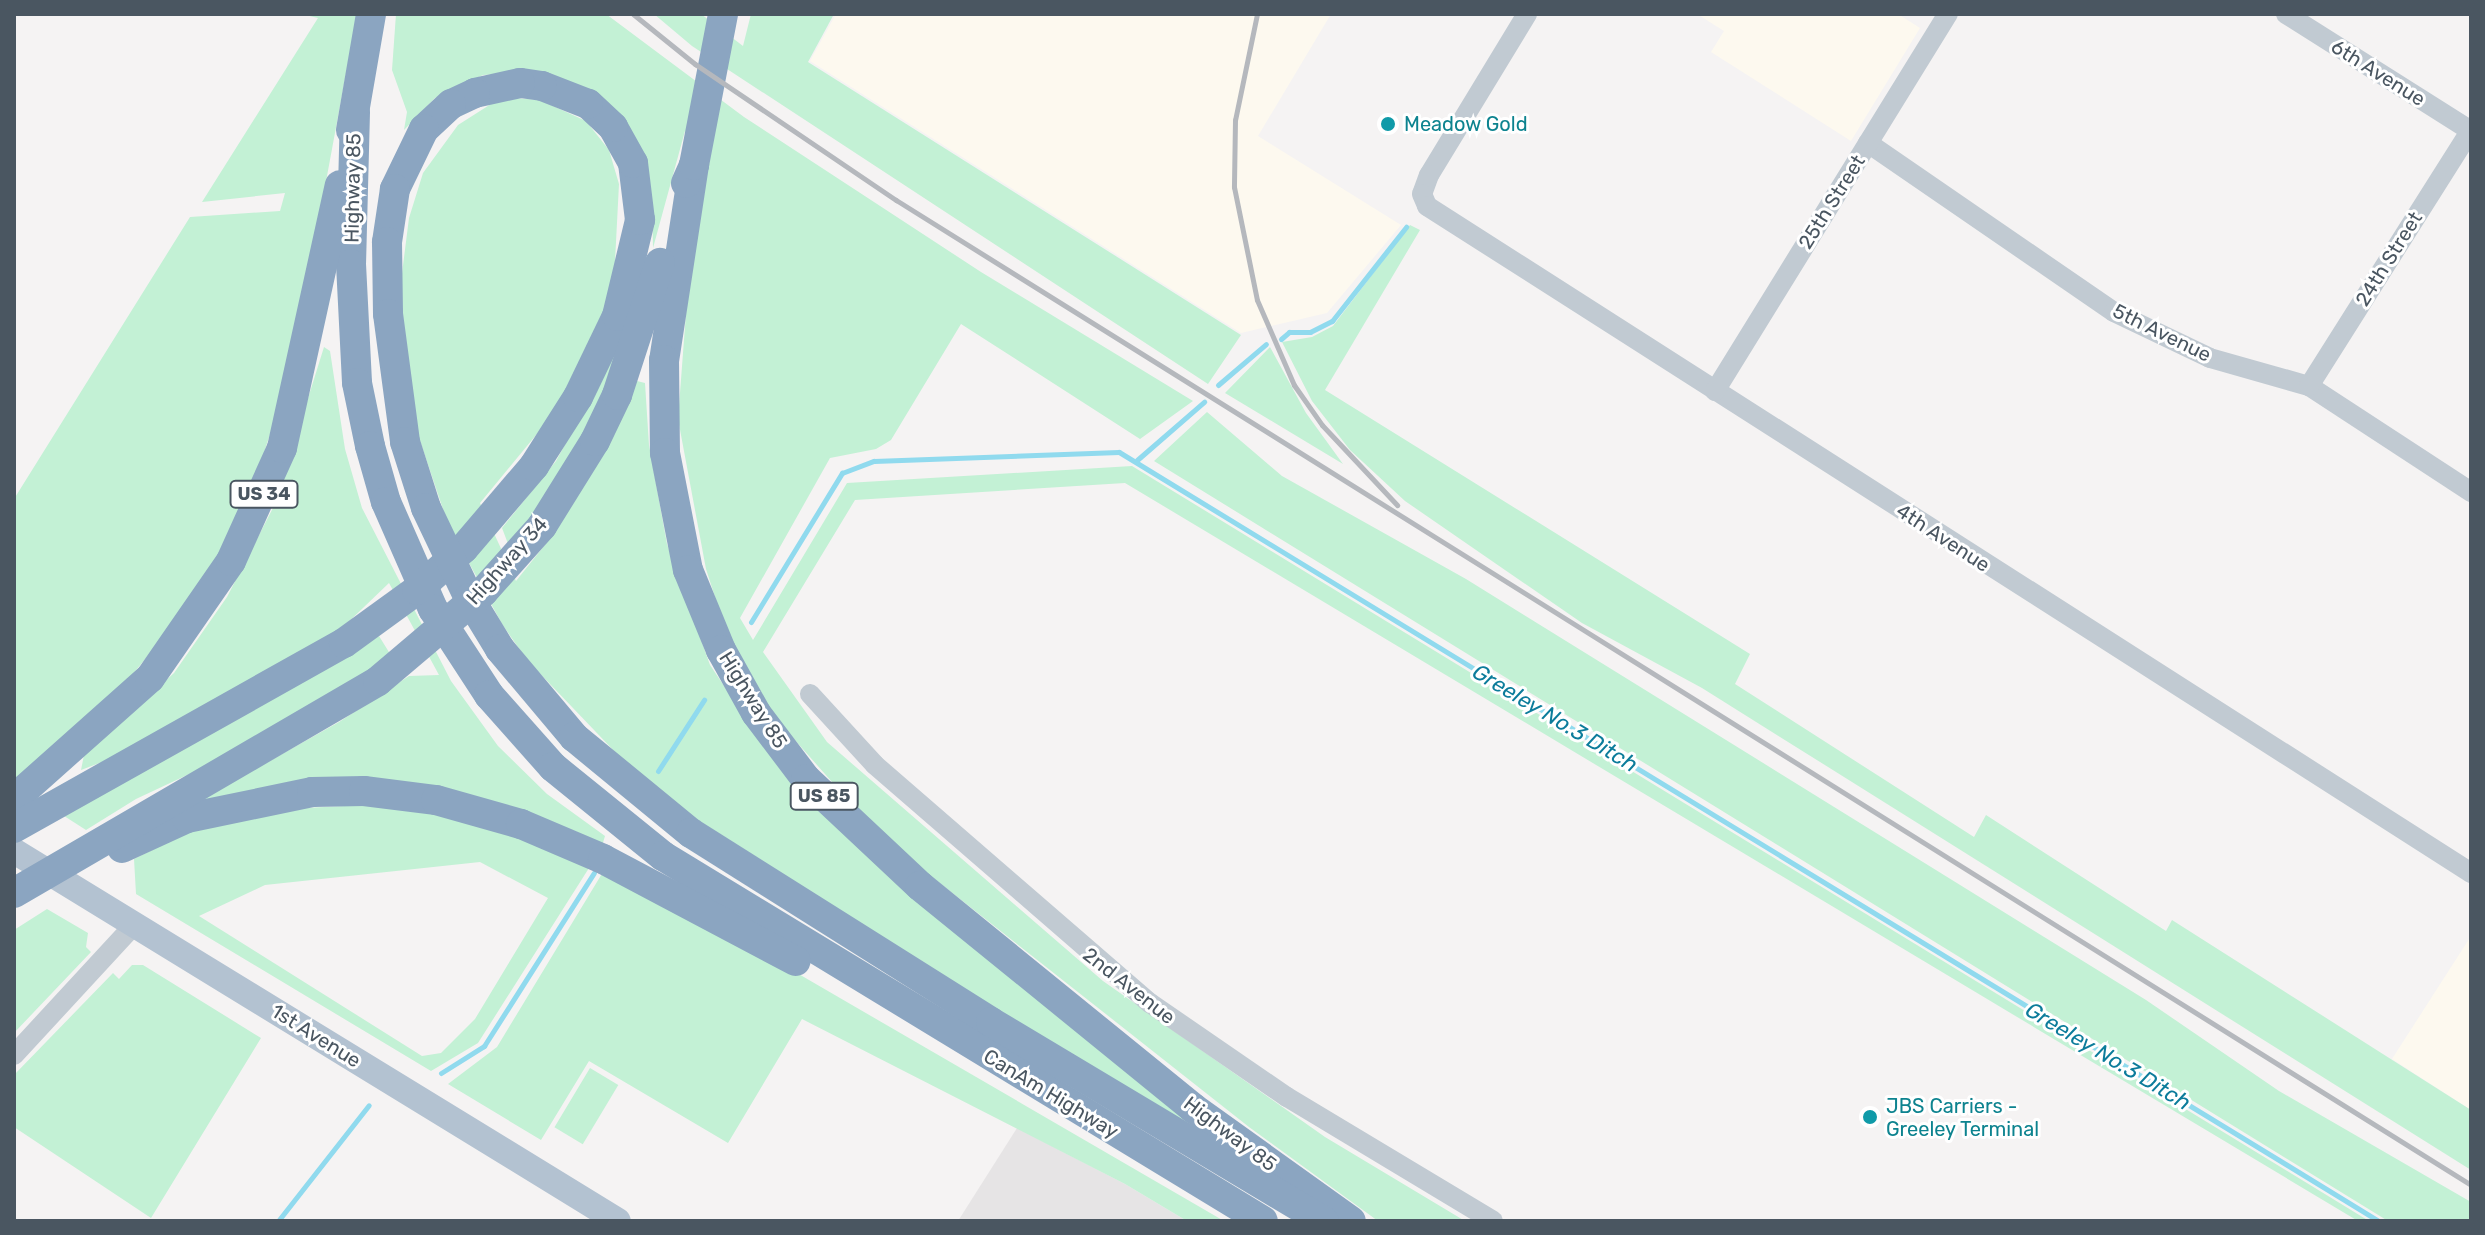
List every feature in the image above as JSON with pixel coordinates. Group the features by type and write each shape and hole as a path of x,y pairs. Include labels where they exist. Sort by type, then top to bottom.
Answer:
{"highway":[{"name":"US 34","path":"26,800 150,678 203,609 256,513 282,448 303,367 355,112 371,14"},
{"name":"Highway 34","path":"14,893 103,848 282,740 403,662 510,562 569,486 617,395 645,318 672,212 697,152 725,17"},
{"path":"14,828 26,800 254,695 379,619 488,522 534,466 578,397 617,316 640,220 633,163 613,127 588,104 542,86 520,83 475,93 451,104 424,129 395,189 387,242 390,342 405,442 426,508 500,649 574,737 691,833 991,1022 1324,1221"},
{"name":"Highway 85","path":"355,112 351,264 357,383 386,502 433,609 489,695 593,804 663,856 884,994"},
{"name":"Highway 85","path":"697,152 664,360 665,453 688,570 721,650 756,713 806,779 920,886 1193,1108 1351,1221"},
{"path":"14,911 103,848 187,818 300,794 364,791 436,800 521,824 603,859 813,970 884,994"},
{"name":"CanAm Highway","path":"884,994 1263,1221"}],"main road":[{"name":"1st Avenue","path":"14,851 618,1221"}],"street":[{"name":"4th Avenue","path":"1527,14 1422,194 1443,219 2471,873"},
{"name":"25th Street","path":"1715,391 1948,14"},
{"name":"6th Avenue","path":"2286,14 2471,131"},
{"name":"24th Street","path":"2309,386 2471,131"},
{"name":"5th Avenue","path":"1868,143 2143,328 2210,358 2309,386 2471,492"},
{"name":"2nd Avenue","path":"810,694 875,765 1150,1003 1287,1097 1493,1221"},
{"path":"14,1055 135,924"}],"shaded area":[{"path":"836,14 1331,14 1258,136 1401,225 1327,313 1241,333 810,61"},
{"path":"1697,14 1898,14 1920,28 1851,141 1711,52 1724,31"},
{"path":"2471,936 2471,1110 2392,1059"},
{"path":"1017,1128 1125,1184 1187,1221 958,1221"}],"green space":[{"path":"301,14 357,14 322,203 272,428 252,490 196,596 133,674 14,782 14,499 190,217 280,211 285,193 202,202 318,18"},
{"path":"396,14 606,14 744,117 981,272 1193,401 1140,439 961,324 891,440 876,449 830,458 740,618 753,640 847,483 1132,466 2369,1221 2358,1221 1125,483 855,500 763,652 827,742 1103,981 1325,1137 1465,1221 1378,1221 1249,1127 922,869 840,791 771,713 725,628 706,569 678,419 687,300 685,131 653,248 652,203 627,129 515,73 483,75 435,98 404,130 407,112 392,70"},
{"path":"654,14 701,14 743,46 751,14 834,14 808,62 1241,335 1208,384 692,46"},
{"path":"502,97 540,100 586,121 609,150 619,184 614,281 600,328 550,418 480,503 516,581 552,536 637,381 645,383 649,445 667,544 710,665 780,769 1197,1126 1192,1130 696,822 640,778 527,660 502,624 448,524 411,414 400,289 409,218 423,173 458,125"},
{"path":"1410,225 1420,230 1325,390 1750,654 1735,684 1974,837 1986,815 2166,931 2172,920 2471,1110 2471,1170 1702,688 1582,623 1405,501 1350,450 1312,401 1282,342 1312,337 1333,326"},
{"path":"646,296 567,473 510,549 502,528 556,461"},
{"path":"324,347 330,351 345,449 362,508 451,681 498,746 547,794 605,836 602,846 442,787 179,812 339,722 409,676 439,675 389,583 338,632 118,756 81,770 84,755 174,673 227,597 275,504"},
{"path":"1270,347 1306,413 1343,464 1225,393"},
{"path":"1207,412 1282,476 1466,579 2146,1000 2279,1091 2471,1202 2471,1221 2388,1221 1154,461"},
{"path":"379,636 392,657 232,754 136,799 86,830 61,814"},
{"path":"386,804 488,825 589,868 478,1043 431,1071 136,894 134,859 190,831 283,809","holes":["480,862 548,898 475,1019 441,1053 422,1056 199,916 265,885"]},
{"path":"603,872 778,962 1224,1221 1187,1221 1125,1184 802,1019 728,1143 589,1061 541,1140 448,1084 497,1047"},
{"path":"47,909 88,933 86,947 91,952 14,1033 14,930"},
{"path":"132,965 143,965 261,1038 151,1218 14,1127 14,1075 113,973 119,979"},
{"path":"590,1068 618,1085 583,1144 554,1127"}],"waterway":[{"path":"1281,339 1289,332 1310,332 1332,321 1406,227"},
{"path":"1218,385 1266,344"},
{"path":"1137,460 1204,402"},
{"name":"Greeley No.3 Ditch","path":"751,622 842,473 874,461 1119,452 2379,1221"},
{"name":"Greeley No.3 Ditch","path":"658,771 704,700"},
{"name":"Greeley No.3 Ditch","path":"441,1073 484,1046 594,873"},
{"name":"Greeley No.3 Ditch","path":"278,1221 369,1105"}],"railway":[{"path":"633,14 695,64 896,200 2471,1185"},
{"path":"1257,14 1235,120 1234,187 1257,300 1294,385 1322,425 1397,505"}],"place":[{"name":"Meadow Gold","path":"1388,124"},
{"name":"JBS Carriers - Greeley Terminal","path":"1870,1117"}]}
